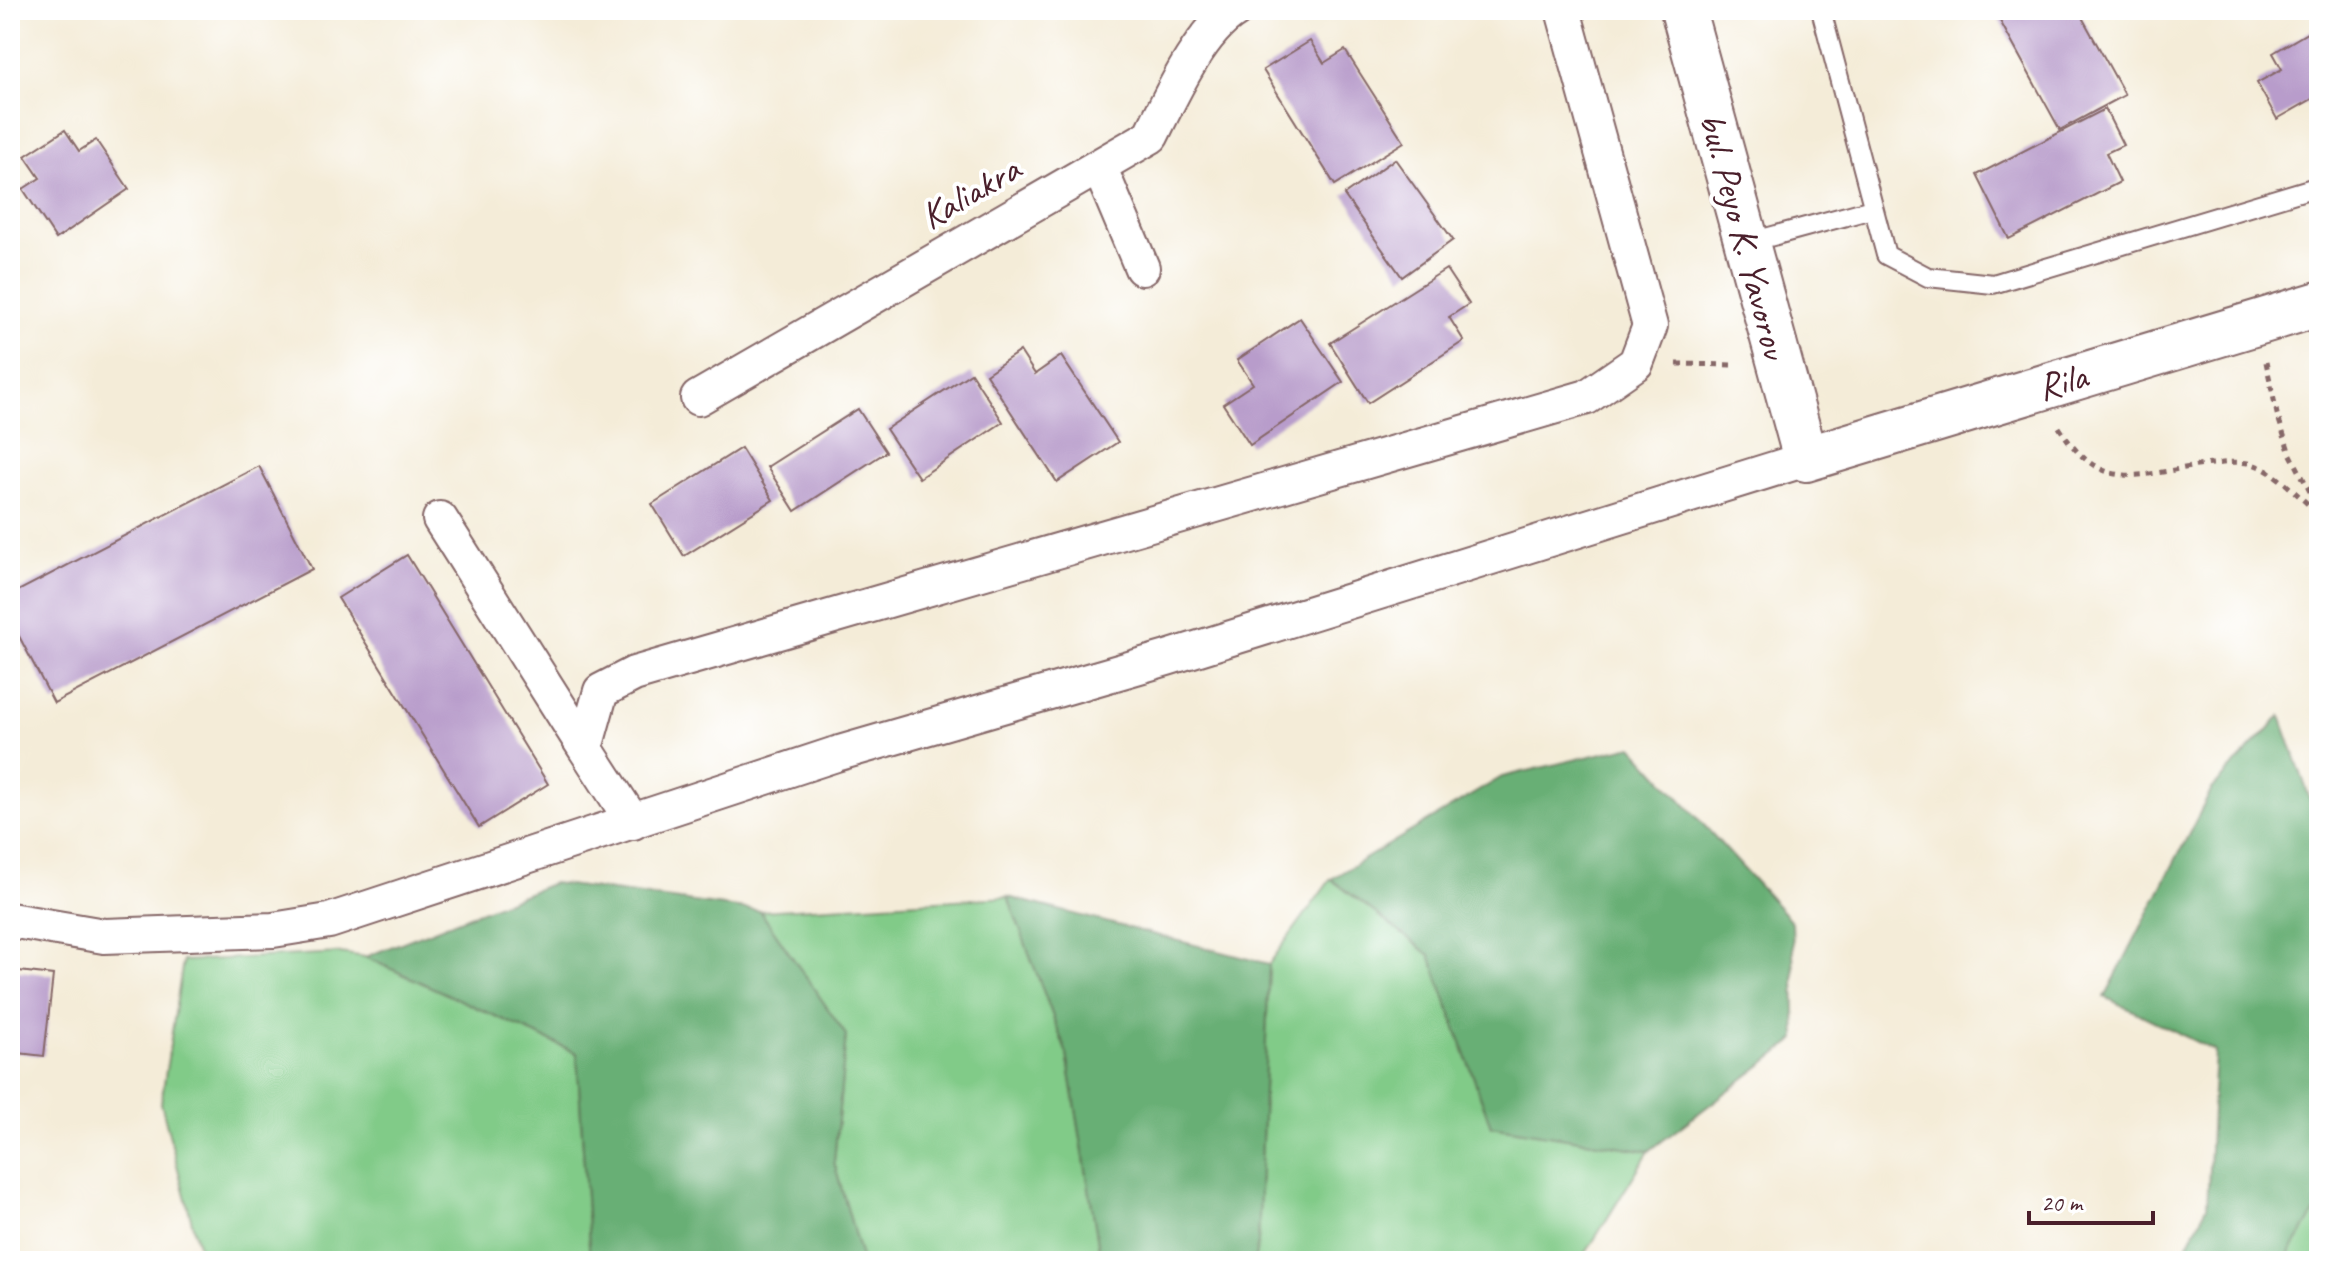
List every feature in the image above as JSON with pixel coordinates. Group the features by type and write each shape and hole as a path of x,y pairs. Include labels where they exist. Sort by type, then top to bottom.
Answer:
{"street":[{"name":"Kaliakra","path":"698,398 1151,136 1185,68 1225,17 1236,10"},
{"path":"585,748 601,691 634,674 1587,397 1636,363 1650,326 1563,10"},
{"name":"bul. Peyo K. Yavorov","path":"1683,10 1806,459"},
{"path":"1099,166 1142,268"},
{"name":"Rila","path":"1806,459 2319,304"},
{"path":"10,920 104,936 273,930 329,921 836,754 1167,658 1806,459"},
{"path":"440,519 633,822"}],"lane":[{"path":"1821,10 1886,255 1928,277 1993,284 2319,186"},
{"path":"1747,243 1872,209"}],"path":[{"path":"2257,322 2277,414 2289,451 2319,511"},
{"path":"1682,364 1780,365"},
{"path":"2035,389 2069,444 2093,468 2129,476 2223,463 2253,464 2268,471 2319,511"}],"green space":[{"path":"2281,716 2319,825 2319,1206 2284,1261 2179,1261 2207,1207 2215,1051 2105,997 2212,789"},
{"path":"1632,746 1792,922 1796,1039 1649,1151 1491,1126 1430,955 1331,879 1502,777"},
{"path":"1331,879 1430,955 1491,1126 1649,1151 1581,1261 1254,1261 1258,1243 1269,964"},
{"path":"553,883 760,911 846,1035 834,1162 862,1261 590,1261 577,1053 365,957"},
{"path":"1008,897 1067,1054 1101,1261 862,1261 834,1162 846,1035 760,911"},
{"path":"1008,897 1269,964 1258,1243 1254,1261 1101,1261 1067,1054"},
{"path":"340,953 365,957 577,1053 590,1261 202,1261 161,1103 183,961"},
{"path":"2319,1206 2319,1261 2284,1261"}],"building":[{"path":"1994,10 2078,10 2125,95 2060,130"},
{"path":"2319,26 2319,95 2277,119 2257,83 2282,69 2273,53"},
{"path":"1310,41 1324,63 1345,50 1404,142 1335,185 1263,70"},
{"path":"2105,109 2123,145 2106,153 2120,182 2009,239 1977,175"},
{"path":"65,130 79,151 96,140 129,189 56,239 23,189 40,178 25,156"},
{"path":"1395,159 1453,240 1402,277 1344,195"},
{"path":"1446,269 1469,304 1449,317 1464,341 1368,403 1330,343"},
{"path":"1300,318 1343,382 1250,445 1223,404 1253,384 1237,360"},
{"path":"1020,351 1035,374 1061,356 1118,442 1057,482 986,374"},
{"path":"971,373 1003,422 919,478 886,429"},
{"path":"858,409 886,452 795,511 767,467"},
{"path":"741,448 773,500 684,556 652,504"},
{"path":"259,466 312,569 54,703 10,619 10,595"},
{"path":"407,555 548,784 479,827 338,598"},
{"path":"10,970 53,975 44,1056 10,1052"}]}
